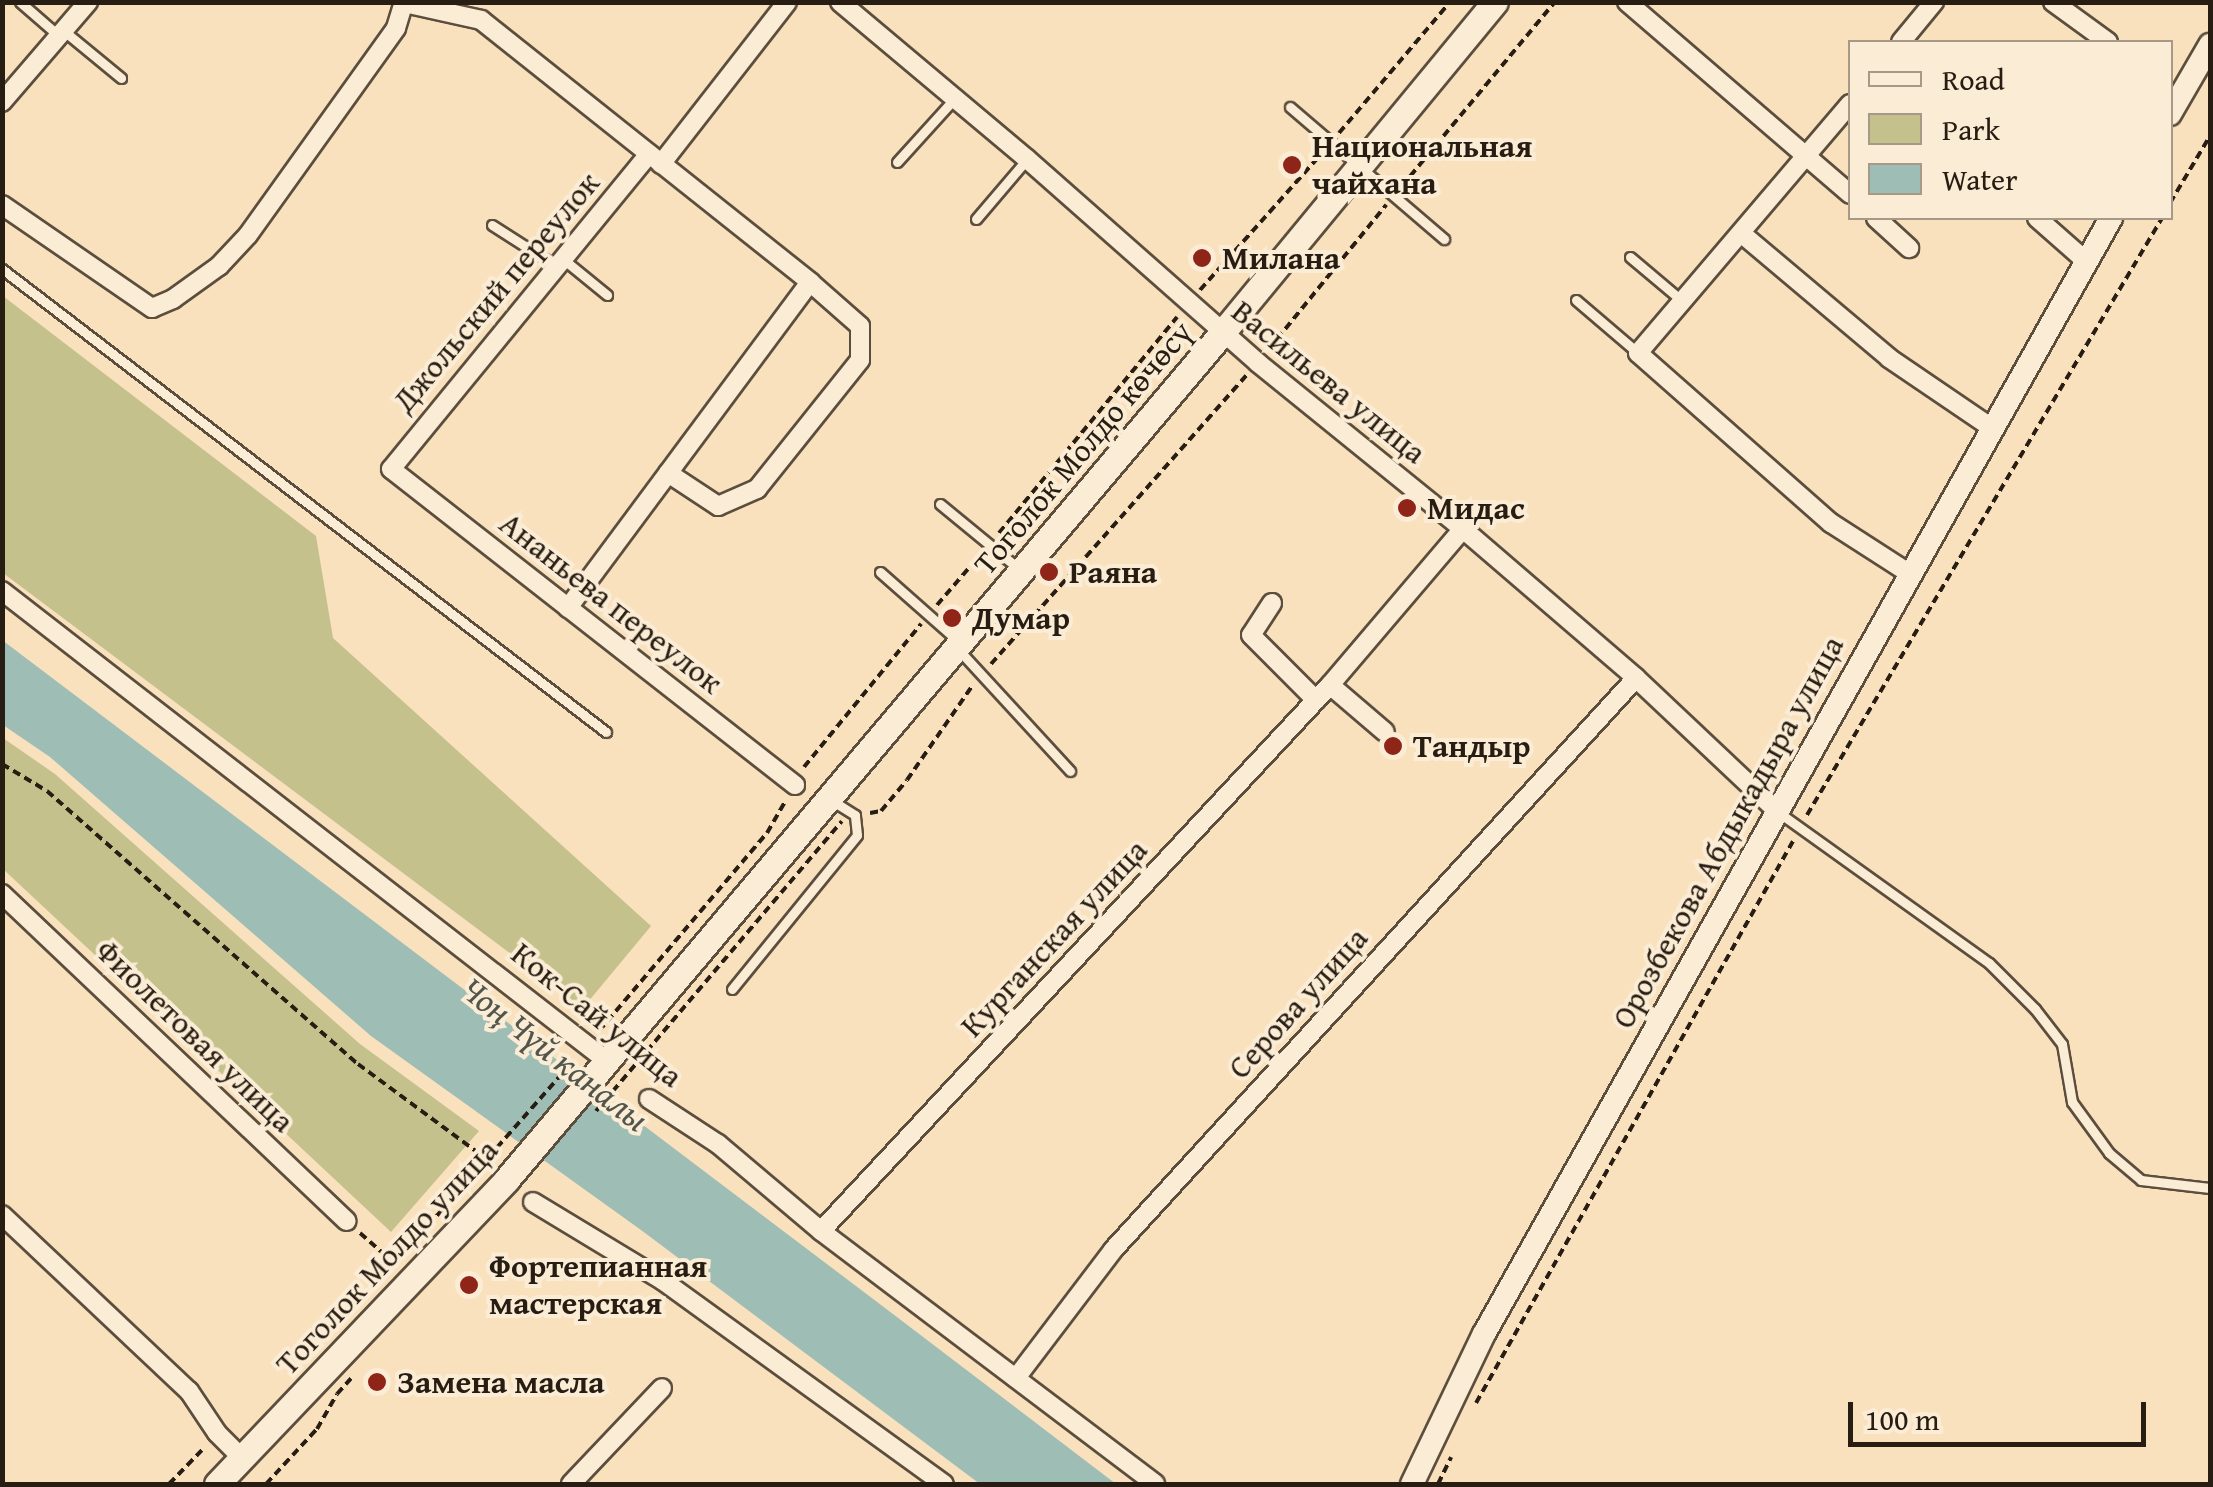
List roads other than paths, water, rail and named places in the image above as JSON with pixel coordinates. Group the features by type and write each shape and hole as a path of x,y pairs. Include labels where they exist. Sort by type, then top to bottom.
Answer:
{"main road":[{"name":"Тоголок Молдо көчөсү","path":"603,1065 1222,334 1496,2"},
{"name":"Тоголок Молдо улица","path":"217,1484 513,1172 603,1065"}],"street":[{"path":"2,102 88,2"},
{"name":"Джольский переулок","path":"390,469 559,262 655,159 787,2"},
{"name":"Васильева улица","path":"840,2 1027,159 1222,334 1463,529 1636,678 1777,811"},
{"path":"1627,2 1848,192"},
{"path":"1903,40 1934,2"},
{"path":"2053,2 2105,40"},
{"path":"2,205 152,308 195,287 248,235 396,28 404,3 481,20 860,326 860,360 757,490 718,506 668,474"},
{"path":"2174,99 2210,44"},
{"path":"1848,106 1638,354 1831,524 1910,574"},
{"path":"1878,220 1909,248"},
{"path":"2039,220 2086,261"},
{"name":"Орозбекова Абдыкадыра улица","path":"1412,1484 1484,1334 2110,220"},
{"path":"1742,234 1888,358 1992,428"},
{"path":"568,608 810,282"},
{"name":"Ананьева переулок","path":"390,469 795,785"},
{"name":"Курганская улица","path":"821,1231 1330,685 1463,529"},
{"name":"Кок-Сай улица","path":"2,591 603,1065"},
{"path":"1272,603 1251,635 1316,700"},
{"name":"Серова улица","path":"1016,1378 1113,1250 1636,678"},
{"path":"1330,685 1386,732"},
{"name":"Фиолетовая улица","path":"2,894 346,1221"},
{"name":"Кок-Сай улица","path":"649,1098 718,1144 821,1231 1155,1484"},
{"path":"533,1202 662,1280 944,1484"},
{"path":"2,1215 189,1390 217,1434 242,1458"},
{"path":"570,1484 662,1388"}],"lane":[{"path":"20,2 121,78"},
{"path":"896,162 954,98"},
{"path":"1290,107 1361,164 1444,240"},
{"path":"976,219 1027,159"},
{"path":"492,225 559,262 607,295"},
{"path":"1630,257 1683,302"},
{"path":"2,269 606,732"},
{"path":"1576,300 1638,354"},
{"path":"940,504 1022,570"},
{"path":"880,572 930,614 1070,771"},
{"path":"732,989 857,834 855,816 828,799"},
{"path":"1777,811 1802,825 1990,963 2035,1009 2062,1044 2072,1102 2109,1153 2141,1180 2210,1188"}],"water":[{"path":"2,640 1116,1484 980,1484 641,1230 371,1036 50,757 3,725"}],"place":[{"name":"Национальная чайхана","path":"1292,165"},
{"name":"Милана","path":"1202,258"},
{"name":"Мидас","path":"1407,508"},
{"name":"Раяна","path":"1049,572"},
{"name":"Думар","path":"952,618"},
{"name":"Тандыр","path":"1393,746"},
{"name":"Фортепианная мастерская","path":"469,1285"},
{"name":"Замена масла","path":"377,1382"}],"water label":[{"name":"Чоң Чүй каналы","path":"555,1054"}]}
